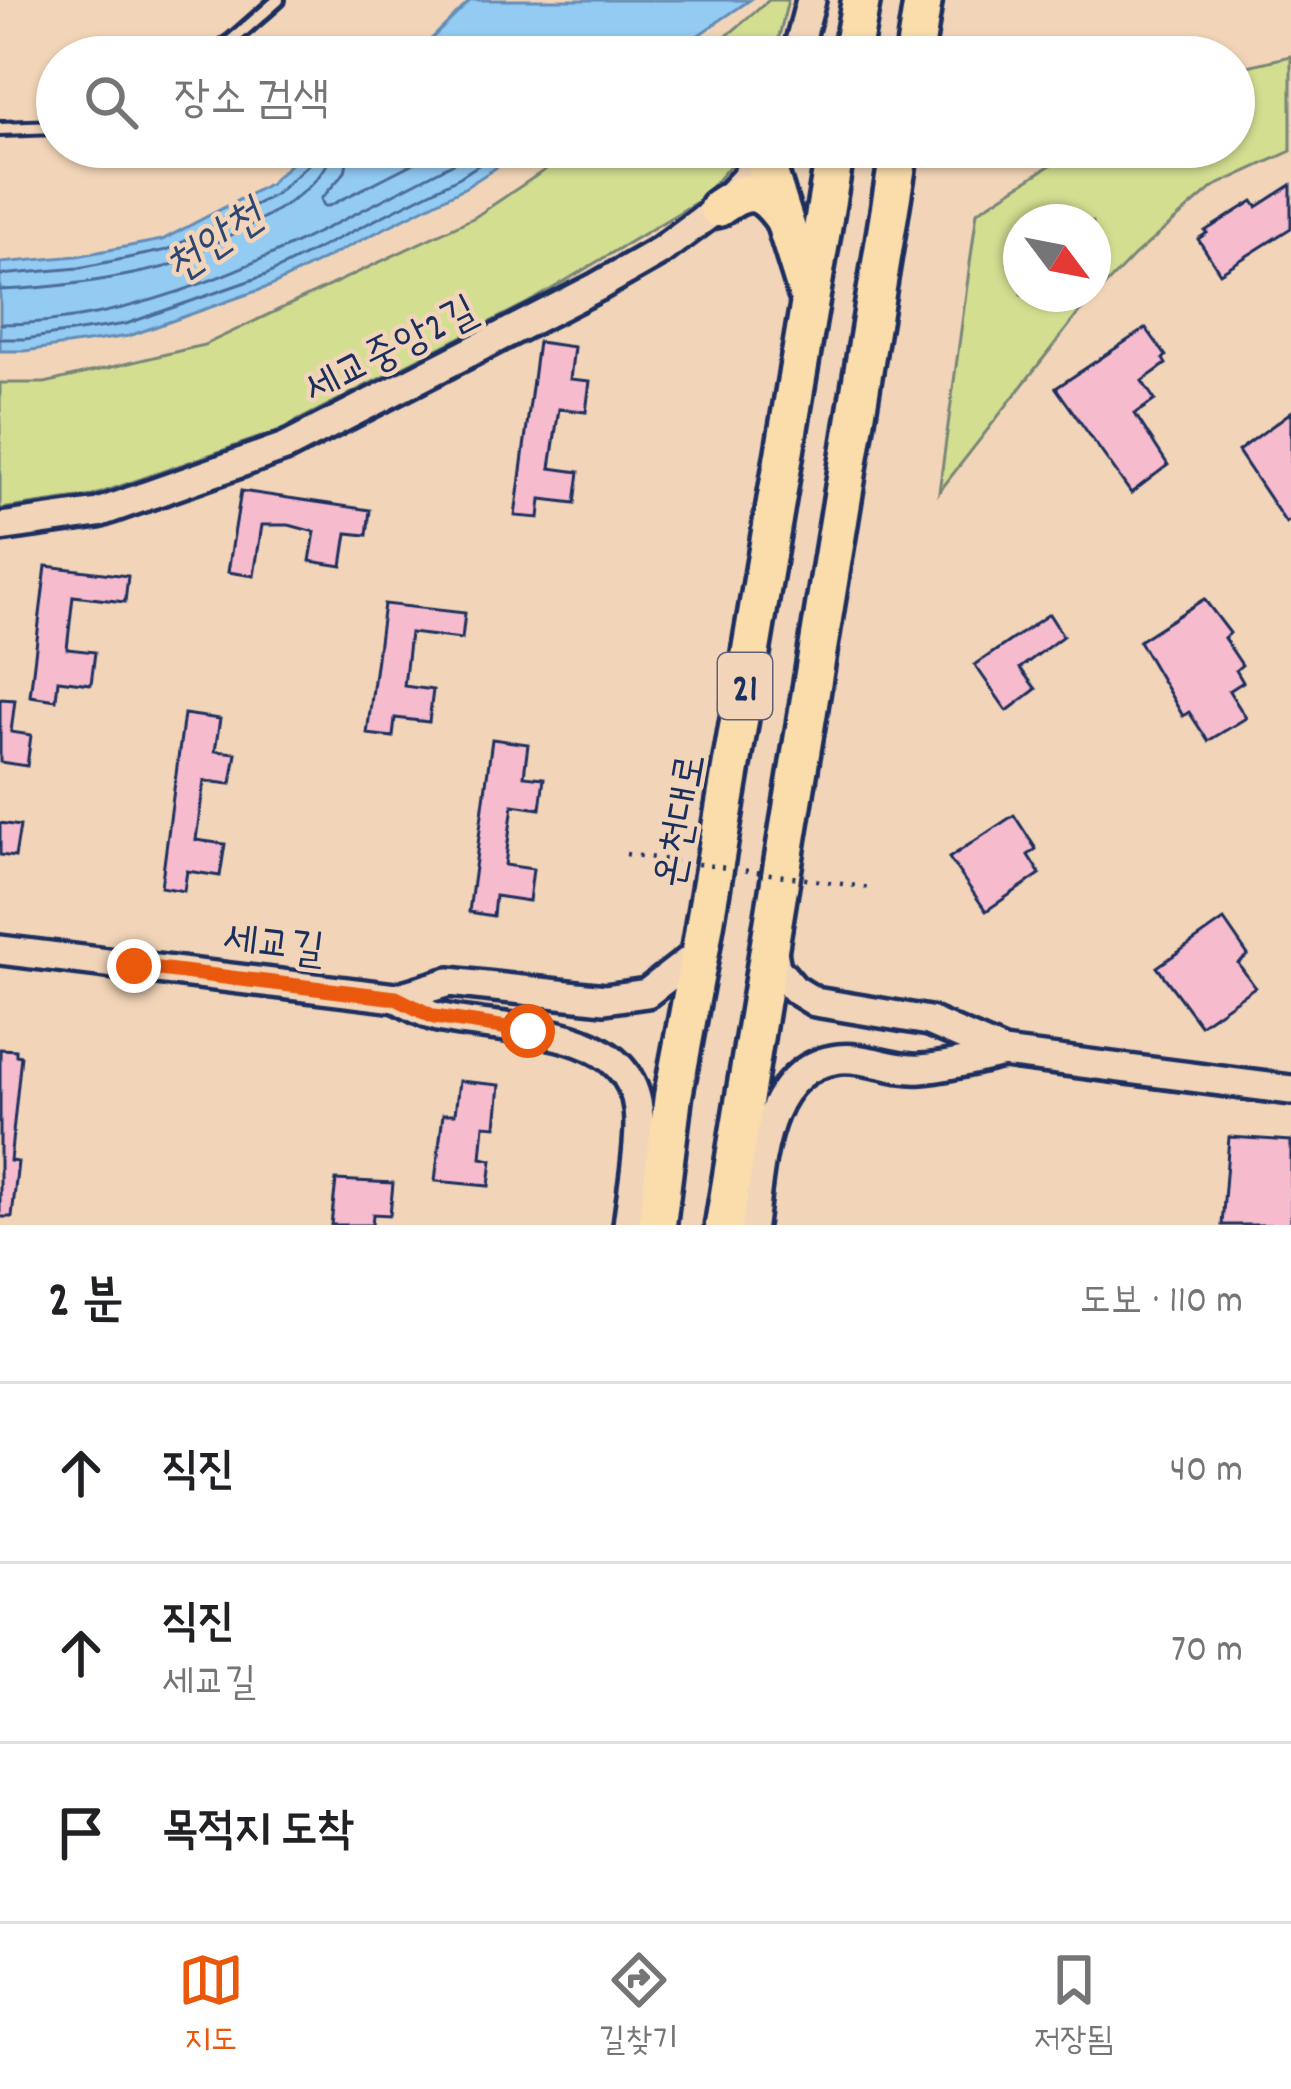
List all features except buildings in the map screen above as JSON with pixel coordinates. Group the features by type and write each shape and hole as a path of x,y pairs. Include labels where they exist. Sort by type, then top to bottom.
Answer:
{"highway":[{"path":"770,168 810,302"},
{"name":"온천대로","path":"657,1225 674,1096 832,168"},
{"name":"21","path":"724,1225 897,168"},
{"path":"718,208 753,191 770,200 784,218"}],"street":[{"path":"802,36 810,6"},
{"name":"세교중앙2길","path":"0,526 98,513 285,448 660,251 718,208 752,168"},
{"path":"771,942 776,968 794,989 815,1002 929,1021 1003,1054 1291,1090"},
{"name":"세교길","path":"0,950 396,998"},
{"path":"396,998 449,982 605,999 647,993 700,952"},
{"path":"396,998 434,1017 575,1038 610,1057 632,1085 640,1120 628,1225"},
{"path":"752,1225 763,1138 780,1098 807,1070 839,1058 918,1070 1003,1054"}],"lane":[{"path":"237,36 278,0"},
{"path":"0,129 36,128"}],"path":[{"path":"626,854 871,888"}],"green space":[{"path":"769,0 788,0 779,36 727,36"},
{"path":"1291,56 1291,151 1255,168 1255,64"},
{"path":"548,168 728,168 700,200 535,299 275,432 92,496 0,509 0,383 45,383 204,345 475,217"},
{"path":"1046,168 1254,168 1213,187 1111,280 1111,204 1003,204 1003,312 1080,312 939,492 977,212"}],"water":[{"path":"471,0 750,0 697,36 434,36"},
{"name":"천안천","path":"286,168 495,168 271,286 129,336 0,351 0,263 77,256 162,240 269,184"}],"route":[{"path":"134,966 396,998 434,1017 528,1031"}]}
